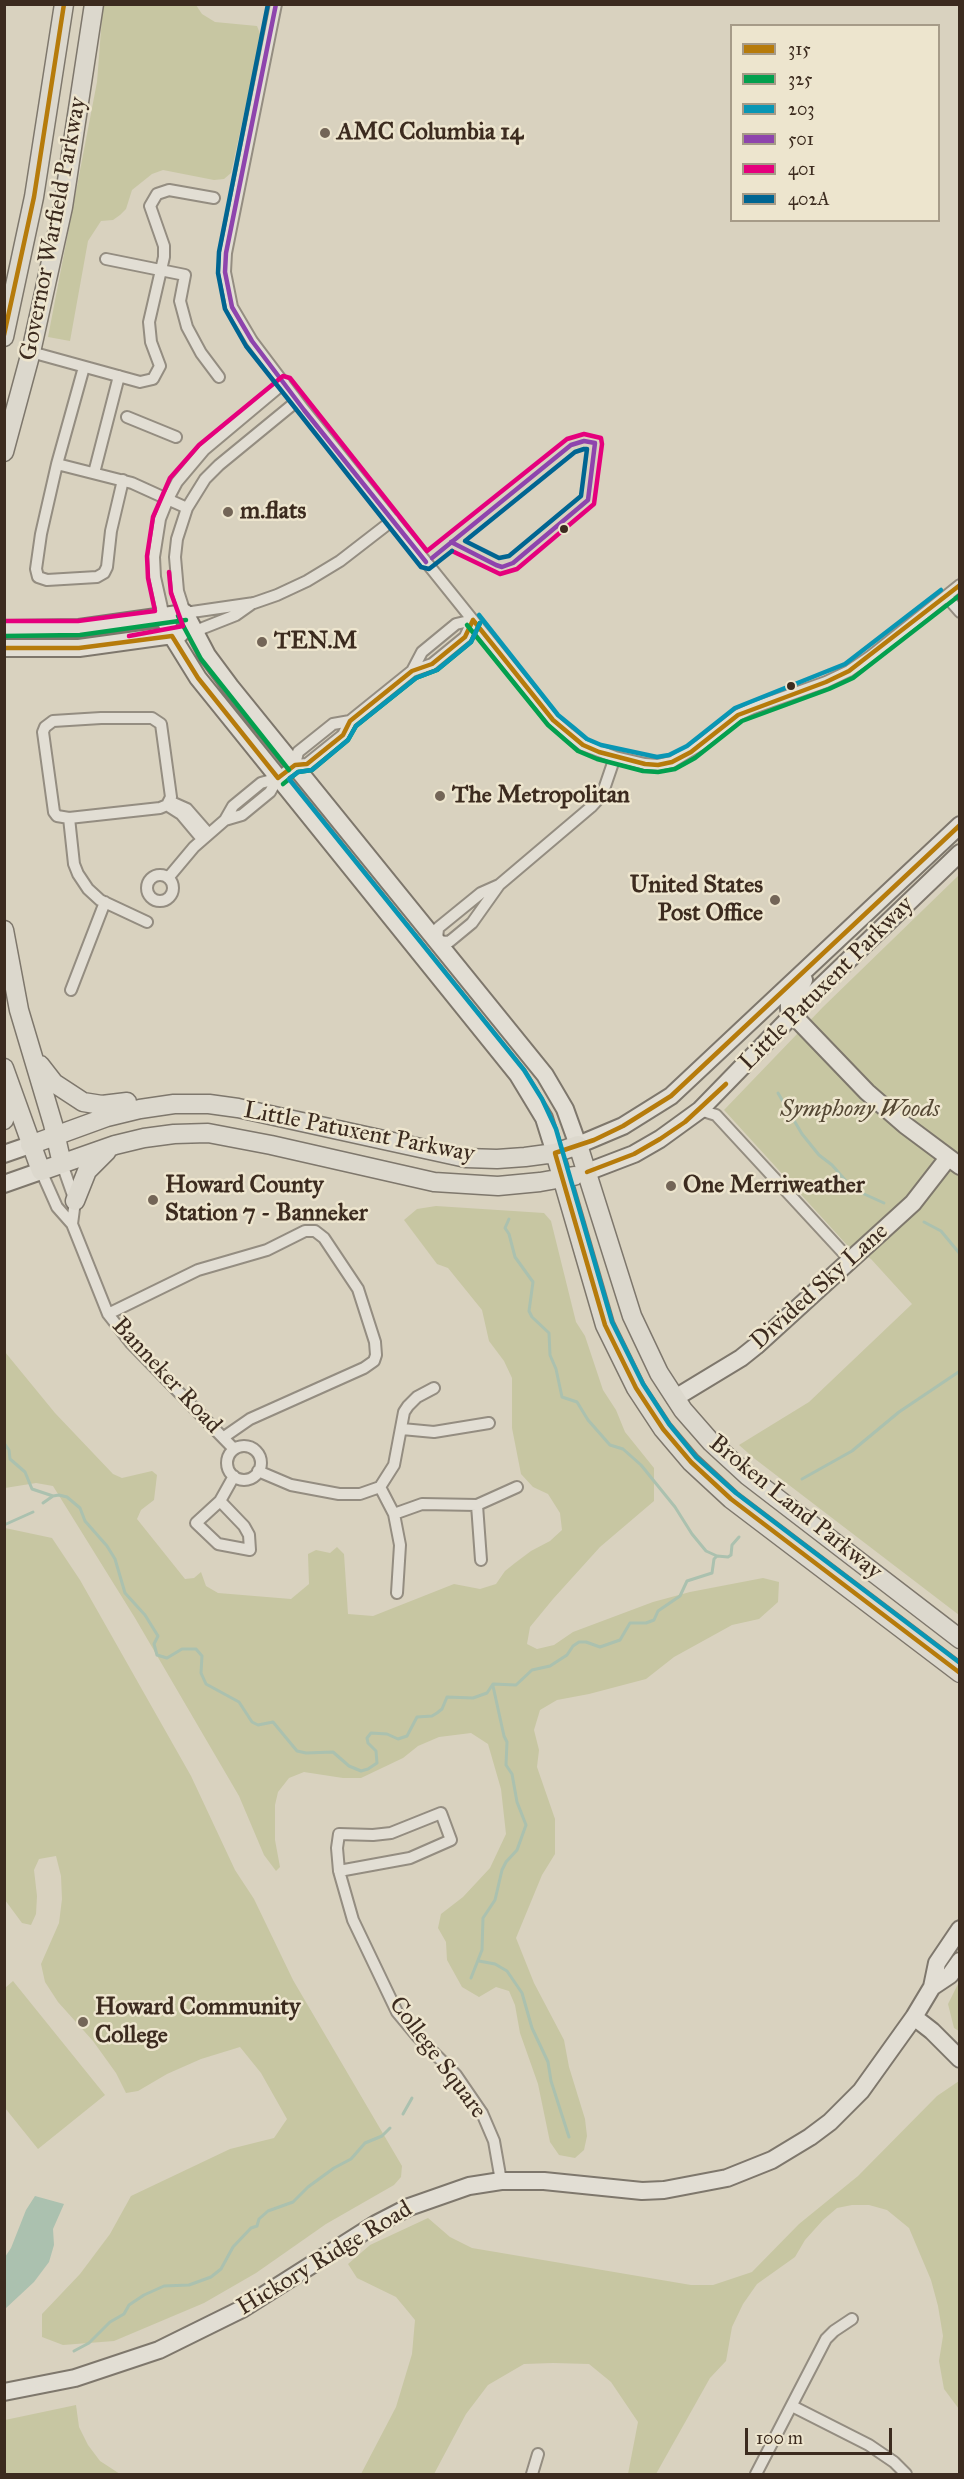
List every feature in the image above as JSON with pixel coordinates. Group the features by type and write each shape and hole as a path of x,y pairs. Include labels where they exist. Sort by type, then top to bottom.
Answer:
{"main road":[{"name":"Governor Warfield Parkway","path":"4,337 34,197 64,4"},
{"name":"Governor Warfield Parkway","path":"4,453 31,352 63,207 93,4"},
{"path":"4,930 19,1010 57,1135 62,1164"},
{"path":"27,1042 54,1083 83,1102 114,1104 173,1099 209,1104"},
{"path":"4,1068 41,1171"},
{"path":"4,1089 7,1109 4,1120"},
{"name":"Little Patuxent Parkway","path":"30,1145 107,1117 140,1109 174,1104 209,1104 238,1108 466,1158 497,1159 555,1153 578,1145"},
{"name":"Little Patuxent Parkway","path":"41,1171 115,1145 174,1134 208,1133 434,1182 498,1186 562,1179 587,1172"},
{"path":"75,1201 87,1172 95,1161 115,1145"},
{"name":"Broken Land Parkway","path":"578,1145 632,1316 643,1343 675,1398 697,1427 731,1462 960,1639"},
{"name":"Broken Land Parkway","path":"555,1153 605,1325 636,1389 663,1429 692,1462 725,1493 960,1673"}],"street":[{"path":"276,4 230,236 225,272 232,307 240,323 297,401 553,720 583,745 615,757 645,764 672,762 700,745 738,715 849,671 960,585"},
{"path":"31,352 119,376 148,381 160,366 151,342 149,322 164,246 150,211 152,198 156,194 169,190 214,198"},
{"path":"106,259 184,275 180,302 187,327 201,353 219,377"},
{"path":"84,367 40,534 36,569 38,577 47,580 97,577 104,573 123,480"},
{"path":"94,473 119,376"},
{"name":"Broken Land Parkway","path":"285,383 204,450 177,482 168,499 160,519 154,557 155,577 164,617 172,636 198,678 518,1075 544,1118 555,1153"},
{"name":"Broken Land Parkway","path":"297,401 219,465 205,479 187,508 177,539 175,557 178,591 185,613 193,632 230,686 544,1075 565,1109 578,1145"},
{"path":"127,417 176,437"},
{"path":"57,464 123,480 187,508"},
{"path":"4,629 79,628 254,603 277,595 315,576 340,561 393,520"},
{"path":"946,596 960,612"},
{"path":"4,648 79,648 172,636 193,632 236,615 254,603"},
{"path":"168,878 207,834 225,820 242,815 270,792 278,778 295,765 298,752 333,724 350,721 412,671 422,652 456,624 473,620"},
{"path":"101,718 158,720 163,728 171,797 168,803 160,808 69,818 57,816 51,803 43,732 45,727 53,721 101,718"},
{"path":"499,885 481,893 438,928 437,941 449,942 472,923 499,885 602,795 615,757"},
{"path":"168,803 197,812 207,834"},
{"path":"168,803 207,834"},
{"path":"69,818 78,874 88,890 130,916 147,922"},
{"name":"Little Patuxent Parkway","path":"578,1145 623,1126 671,1096 765,1005 960,825"},
{"name":"Little Patuxent Parkway","path":"587,1172 634,1154 660,1140 700,1110 844,964 960,853"},
{"path":"925,858 922,876 927,884"},
{"path":"844,964 904,896 912,871"},
{"path":"71,990 105,902"},
{"path":"830,946 794,992 789,1001 789,1009 867,1092 904,1125 954,1162"},
{"path":"740,1070 768,1030 771,1017 765,1005"},
{"path":"700,1110 716,1115 849,1259"},
{"name":"Little Patuxent Parkway","path":"4,1154 30,1145"},
{"name":"Divided Sky Lane","path":"675,1398 741,1358 756,1346 913,1203 954,1162"},
{"path":"62,1164 75,1201 72,1224"},
{"name":"Little Patuxent Parkway","path":"4,1184 41,1171"},
{"name":"Banneker Road","path":"41,1171 57,1207 72,1224 108,1314 130,1342 234,1449"},
{"path":"108,1314 198,1270 267,1250 305,1231 315,1231 324,1238 357,1289 375,1342 374,1361 364,1368 250,1419 224,1437"},
{"path":"258,1471 291,1485 339,1494 360,1494 380,1487 394,1466 408,1406 417,1397 434,1388"},
{"path":"402,1430 434,1432 489,1423"},
{"path":"245,1446 256,1452 260,1460 258,1471 247,1479 234,1476 227,1464 230,1454 234,1449 245,1446"},
{"path":"220,1501 244,1526 249,1535 250,1550 218,1544 196,1523 220,1501 234,1476"},
{"path":"394,1514 422,1504 477,1505 517,1486"},
{"path":"380,1487 394,1514 400,1545 397,1593"},
{"path":"477,1505 482,1560"},
{"name":"College Square","path":"339,1871 411,1858 451,1840 441,1813 391,1833 339,1834 337,1848 339,1871 353,1920 397,2012 417,2036 456,2075 478,2106 494,2141 501,2181"},
{"name":"Hickory Ridge Road","path":"4,2392 75,2378 159,2350 242,2309 376,2224 409,2207 469,2186 501,2181 544,2181 642,2191 691,2186 727,2178 752,2169 792,2149 810,2137 846,2107 873,2076 914,2018 932,1987 937,1963 960,1929"},
{"name":"Hickory Ridge Road","path":"932,1987 950,1975 960,1961"},
{"path":"914,2018 932,2031 960,2059"},
{"path":"756,2475 826,2339 852,2319"},
{"path":"792,2406 869,2445 894,2462 906,2475"},
{"path":"532,2475 538,2454"}],"green space":[{"path":"103,5 196,5 202,14 215,22 257,26 261,36 231,173 224,179 214,180 163,170 152,174 132,190 126,209 120,215 113,220 101,221 88,241 70,341 48,337 97,82"},
{"name":"Symphony Woods","path":"959,875 959,1615 739,1445 809,1402 912,1304 871,1259 847,1245 724,1110 823,1007"},
{"path":"436,1206 544,1213 551,1221 576,1322 585,1336 603,1390 616,1410 625,1432 654,1468 654,1501 600,1547 553,1599 530,1627 527,1644 537,1649 554,1645 573,1632 653,1602 690,1592 763,1578 779,1582 778,1602 759,1619 732,1625 674,1657 646,1679 557,1700 540,1710 534,1730 539,1750 537,1767 555,1819 555,1854 542,1875 516,1938 534,1983 564,2040 569,2067 585,2119 587,2136 584,2150 575,2158 559,2155 550,2142 538,2084 520,2033 515,2005 509,1991 496,1987 479,1997 462,1987 447,1960 446,1942 438,1928 441,1914 463,1897 490,1868 506,1834 501,1789 488,1744 471,1733 439,1737 418,1746 403,1758 361,1778 343,1778 304,1772 289,1778 278,1792 275,1805 275,1840 280,1867 276,1871 264,1855 239,1796 135,1618 53,1486 36,1483 5,1488 5,1352 55,1413 113,1474 122,1478 152,1471 157,1475 154,1500 141,1510 137,1519 185,1579 194,1578 201,1572 206,1586 218,1593 291,1599 309,1584 308,1554 316,1550 330,1553 337,1547 344,1554 348,1614 373,1616 454,1584 480,1589 496,1584 505,1571 531,1551 550,1541 562,1530 560,1513 548,1494 533,1487 521,1474 512,1428 512,1378 504,1361 489,1341 482,1310 448,1268 437,1264 404,1220 417,1209"},
{"path":"5,1528 52,1538 80,1580 191,1776 235,1870 254,1899 293,1980 402,2166 401,2177 394,2185 326,2224 256,2273 204,2303 114,2341 63,2345 42,2337 42,2314 80,2274 110,2234 131,2196 230,2149 274,2138 287,2119 261,2073 240,2047 201,2059 167,2074 138,2091 126,2093 116,2073 93,2041 58,2002 45,1982 41,1964 59,1923 62,1899 61,1876 56,1856 39,1859 34,1870 37,1896 36,1914 31,1925 22,1923 5,1900"},
{"path":"13,1981 105,2095 38,2149 5,2108 5,1988"},
{"path":"959,1982 960,2031 954,2028 948,2004"},
{"path":"959,2081 959,2409 944,2389 939,2361 943,2336 938,2306 931,2280 909,2228 887,2210 869,2205 852,2205 837,2208 805,2240 795,2257 757,2284 743,2304 732,2327 726,2361 710,2378 656,2474 628,2474 638,2422 611,2382 589,2364 553,2363 524,2364 488,2385 466,2414 434,2474 361,2474 396,2407 412,2354 415,2320 396,2297 357,2278 348,2264 370,2245 428,2218 450,2237 472,2248 691,2285 713,2285 752,2272 799,2224 858,2176 937,2096"},
{"path":"76,2405 79,2427 88,2445 100,2461 120,2474 5,2474 5,2420"}],"shaded area":[{"path":"35,2196 64,2204 53,2229 54,2245 49,2262 34,2282 5,2309 5,2257 11,2248 26,2210"}],"waterway":[{"path":"778,1093 802,1134 819,1155 832,1165 853,1189 884,1203"},
{"path":"509,1219 505,1228 509,1234 515,1257 533,1282 529,1311 532,1317 549,1333 550,1355 556,1369 562,1397 577,1402 588,1420 610,1445 623,1449 641,1465 706,1551 717,1556"},
{"path":"924,1222 941,1231 960,1254"},
{"path":"802,1479 852,1451 899,1412 960,1371"},
{"path":"4,1443 9,1450 10,1459 25,1472 32,1489 53,1496"},
{"path":"43,1503 59,1495 67,1497 80,1508 85,1521 115,1559 125,1593 145,1615 158,1636 154,1644 157,1655 167,1658 182,1649 196,1649 202,1656 201,1673 206,1684 239,1702 252,1722 258,1725 273,1722 297,1751 333,1752 349,1766 361,1771 377,1763 376,1751 368,1743 367,1738 371,1733 387,1734 398,1739 407,1736 417,1717 432,1716 437,1713 442,1709 447,1697 473,1698 487,1693 493,1684 516,1685 532,1670 550,1666 567,1655 579,1642 600,1647 620,1640 630,1623 646,1623 654,1620 658,1611 680,1596 687,1581 712,1573 714,1559 717,1556 731,1555 732,1545 739,1537"},
{"path":"4,1525 33,1512"},
{"path":"471,1978 482,1950 483,1918 495,1900 502,1870 517,1850 526,1825 517,1802 512,1774 506,1765 507,1742 493,1686"},
{"path":"479,1961 495,1964 507,1971 522,1993 532,2028 548,2062 551,2081 569,2137"},
{"path":"403,2114 412,2098"},
{"path":"74,2351 89,2343 110,2322 124,2314 129,2305 144,2295 164,2286 189,2285 211,2277 221,2269 233,2247 251,2228 257,2226 259,2219 268,2211 293,2202 308,2187 351,2159 365,2143 382,2136 390,2128"}],"transit line":[{"name":"315","path":"4,335 34,197 64,4"},
{"name":"402A","path":"268,4 219,252 218,273 225,309 246,346 421,567 429,569 452,551"},
{"name":"501","path":"276,4 226,253 225,272 232,307 252,341 304,410 426,562"},
{"name":"401","path":"4,621 78,621 155,611 148,578 147,556 153,517 170,478 199,445 283,376 290,378 427,551 567,439 584,434 601,438 594,504 517,569 500,574 452,551"},
{"name":"501","path":"432,558 571,445 584,441 595,443"},
{"name":"501","path":"451,542 496,565 502,567 513,563 588,500 595,443"},
{"name":"402A","path":"584,449 587,449 581,496 509,556 499,558 465,541 575,452 584,449"},
{"name":"401","path":"129,636 183,626 171,593 169,572"},
{"name":"315","path":"473,620 553,720 583,745 599,752 645,764 658,765 672,762 691,752 738,715 849,671 960,585"},
{"name":"203","path":"479,615 558,715 587,739 601,745 657,757 669,755 687,746 735,708 845,664 941,590"},
{"name":"325","path":"467,625 548,725 578,751 597,759 643,771 658,772 675,769 695,758 742,721 853,678 960,595"},
{"name":"325","path":"178,616 201,659 289,770"},
{"name":"325","path":"4,636 80,635 186,620"},
{"name":"315","path":"4,648 79,648 172,636 198,678 278,778 295,765 307,764 343,735 350,721 412,671 432,664 465,637 473,620"},
{"name":"325","path":"283,784 298,772 312,770 348,740 356,726 416,678 437,670 471,642 480,623"},
{"name":"203","path":"480,623 471,642 437,670 416,678 356,726 348,740 312,770 298,772 289,779 524,1070 542,1099 556,1129 612,1322 643,1384 669,1424 696,1457 736,1493 960,1663"},
{"name":"315","path":"555,1153 594,1140 623,1126 671,1096 960,825"},
{"name":"315","path":"587,1172 634,1154 660,1139 685,1122 726,1084"},
{"name":"315","path":"555,1153 605,1325 636,1388 663,1429 691,1462 731,1499 960,1673"}],"place":[{"name":"AMC Columbia 14","path":"325,133"},
{"name":"m.flats","path":"228,512"},
{"name":"TEN.M","path":"262,642"},
{"name":"The Metropolitan","path":"440,796"},
{"name":"United States Post Office","path":"775,900"},
{"name":"One Merriweather","path":"671,1186"},
{"name":"Howard County Station 7 - Banneker","path":"153,1200"},
{"name":"Howard Community College","path":"83,2022"}]}
